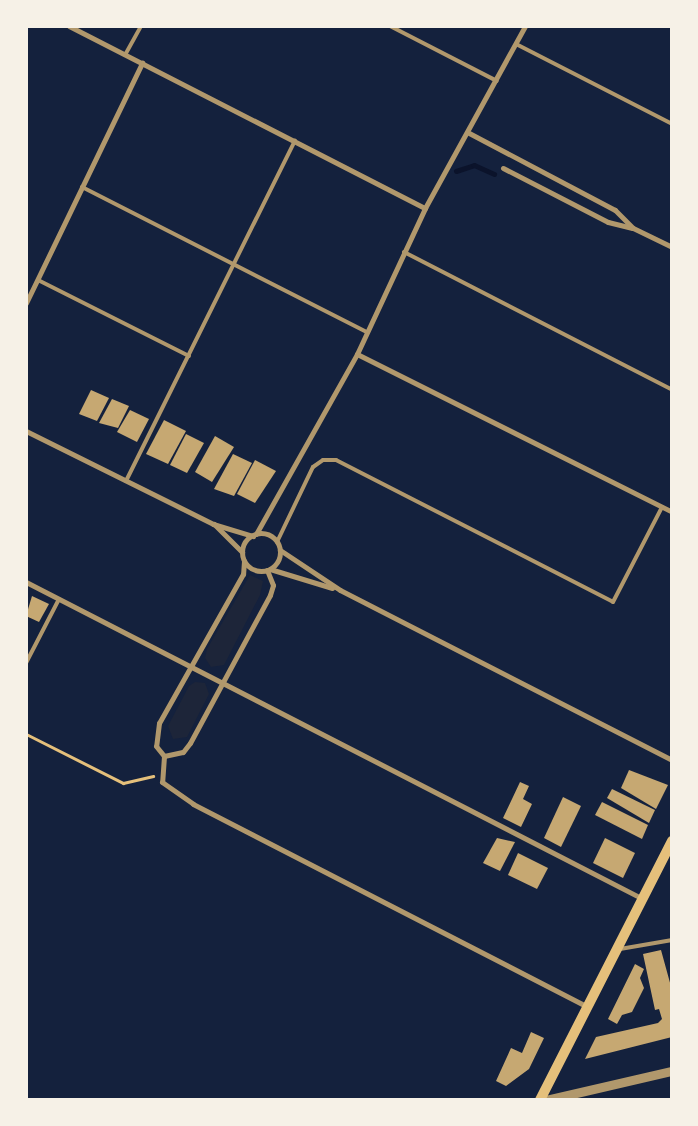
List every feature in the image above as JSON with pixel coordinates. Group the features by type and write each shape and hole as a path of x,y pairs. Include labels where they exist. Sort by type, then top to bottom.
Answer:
{"main road":[{"path":"540,1100 672,841"}],"street":[{"path":"69,26 296,140 425,208"},
{"path":"242,552 254,535 357,354 425,208 469,133 525,26"},
{"path":"26,303 142,64"},
{"path":"469,133 615,210 633,228"},
{"path":"503,168 608,222 633,228 672,248"},
{"path":"357,354 672,512"},
{"path":"26,431 214,524 277,542 280,550 340,590 672,760"},
{"path":"164,756 156,746 159,723 194,668 243,574 244,561 242,552 214,524"},
{"path":"164,756 183,752 223,683 270,594 273,585 269,570 280,550"},
{"path":"244,561 251,569 269,570 340,590"},
{"path":"26,582 643,899"},
{"path":"164,756 160,774 162,782 193,804 589,1007"},
{"path":"546,1100 671,1074"}],"lane":[{"path":"125,55 141,26"},
{"path":"390,26 496,81"},
{"path":"516,44 672,124"},
{"path":"126,481 236,266 296,140"},
{"path":"82,188 367,332"},
{"path":"404,252 672,390"},
{"path":"38,280 189,356"},
{"path":"277,542 313,467 323,460 336,460 614,602 662,507"},
{"path":"26,663 59,599"},
{"path":"618,950 672,940"}],"path":[{"path":"26,734 123,783 160,774"}],"shaded area":[{"path":"250,575 263,581 260,595 224,665 211,667 205,658 207,649"},
{"path":"195,682 205,683 209,694 187,737 173,739 168,726 189,686"}],"building":[{"path":"91,390 109,398 97,421 79,414"},
{"path":"112,399 129,406 118,428 99,423"},
{"path":"130,410 149,419 137,442 117,432"},
{"path":"164,420 186,431 168,464 146,454"},
{"path":"186,434 204,443 187,473 170,465"},
{"path":"215,436 234,447 212,482 195,472"},
{"path":"233,454 252,463 234,496 214,489"},
{"path":"255,460 276,471 255,503 237,494"},
{"path":"32,596 49,604 39,622 26,616"},
{"path":"629,770 668,785 656,809 621,788"},
{"path":"520,782 529,786 523,799 532,804 521,827 503,818"},
{"path":"612,789 655,810 649,823 607,798"},
{"path":"563,797 581,806 561,847 544,838"},
{"path":"602,802 648,825 642,839 595,815"},
{"path":"497,838 515,842 500,871 483,863"},
{"path":"605,838 635,853 623,878 593,863"},
{"path":"518,853 548,868 537,889 508,875"},
{"path":"661,950 672,990 672,1037 585,1059 596,1037 658,1023 662,1019 659,1009 655,1010 643,954"},
{"path":"635,964 644,969 640,978 644,988 632,1012 622,1015 617,1024 608,1019"},
{"path":"531,1032 544,1038 529,1069 506,1086 496,1081 511,1048 522,1053"}],"waterway":[{"path":"456,171 474,165 494,174"}]}
